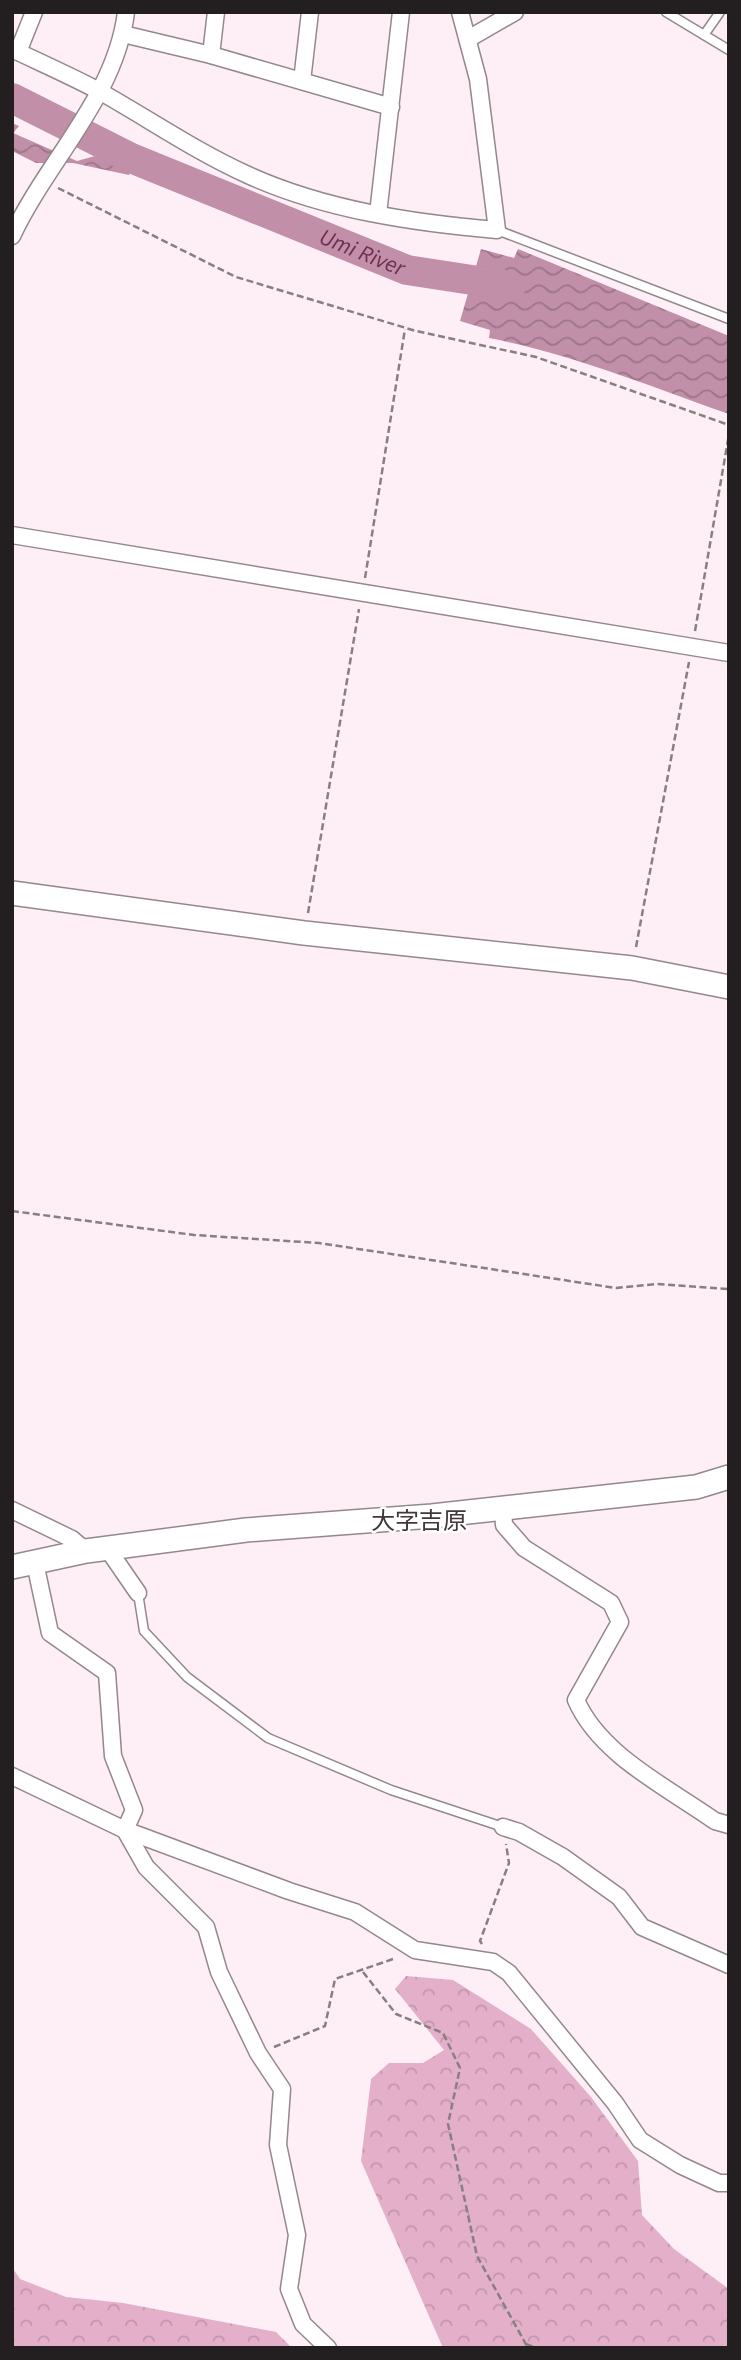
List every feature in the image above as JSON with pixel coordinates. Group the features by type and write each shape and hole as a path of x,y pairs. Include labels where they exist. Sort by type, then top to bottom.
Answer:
{"street":[{"path":"34,12 15,50 95,96 250,176 331,203 378,214 442,225 497,230 478,79 460,12"},
{"path":"12,236 95,96 123,34 125,12"},
{"path":"211,55 216,12"},
{"path":"302,80 310,12"},
{"path":"378,214 401,12"},
{"path":"468,40 515,12"},
{"path":"123,34 211,55 391,107"},
{"path":"12,535 729,653"},
{"path":"12,893 304,933 632,968 729,987"},
{"path":"125,1830 134,1810 113,1756 107,1673 50,1633 24,1565 96,1550 246,1530 503,1508 696,1487 729,1477"},
{"path":"503,1508 504,1525 524,1548 611,1603 620,1622 576,1700 586,1723 617,1752 715,1821 729,1825"},
{"path":"12,1510 96,1550 138,1593"},
{"path":"12,1776 125,1830 289,1891 355,1912 415,1950 493,1962 509,1973 615,2103 640,2140 680,2165 719,2183 729,2183"},
{"path":"503,1827 519,1832 563,1857 619,1897 642,1927 729,1965"},
{"path":"125,1830 146,1867 206,1927 219,1972 258,2053 282,2089 278,2145 297,2235 289,2288 303,2324 328,2348"}],"lane":[{"path":"666,12 729,50"},
{"path":"704,35 720,12"},
{"path":"497,230 729,319"},
{"path":"138,1593 144,1631 187,1677 268,1738 391,1790 503,1827"}],"path":[{"path":"44,179 236,277 405,328 536,357 729,425"},
{"path":"304,933 405,328"},
{"path":"632,968 729,434"},
{"path":"12,1211 194,1235 319,1243 616,1288 657,1284 729,1289"},
{"path":"493,1962 480,1941 509,1863 503,1827"},
{"path":"258,2053 325,2026 335,1979 363,1972 415,1950"},
{"path":"363,1972 396,2014 443,2033 460,2068 448,2124 477,2256 527,2346 536,2348"}],"green space":[{"path":"406,1976 453,1980 531,2029 591,2097 638,2161 642,2215 674,2249 729,2289 729,2348 443,2348 361,2161 371,2079 389,2063 423,2063 444,2050 395,1989"},
{"path":"12,2267 20,2279 66,2297 123,2303 276,2332 292,2348 12,2348"}],"water":[{"path":"12,123 19,126 13,133 77,161 95,156 131,170 129,175 73,163 36,163 12,151"},
{"path":"481,249 514,258 518,249 729,336 729,414 580,362 489,338 490,330 460,321"}],"waterway":[{"name":"Umi River","path":"12,98 131,158 407,270 511,286"}],"district":[{"name":"大字吉原","path":"419,1521"}]}
